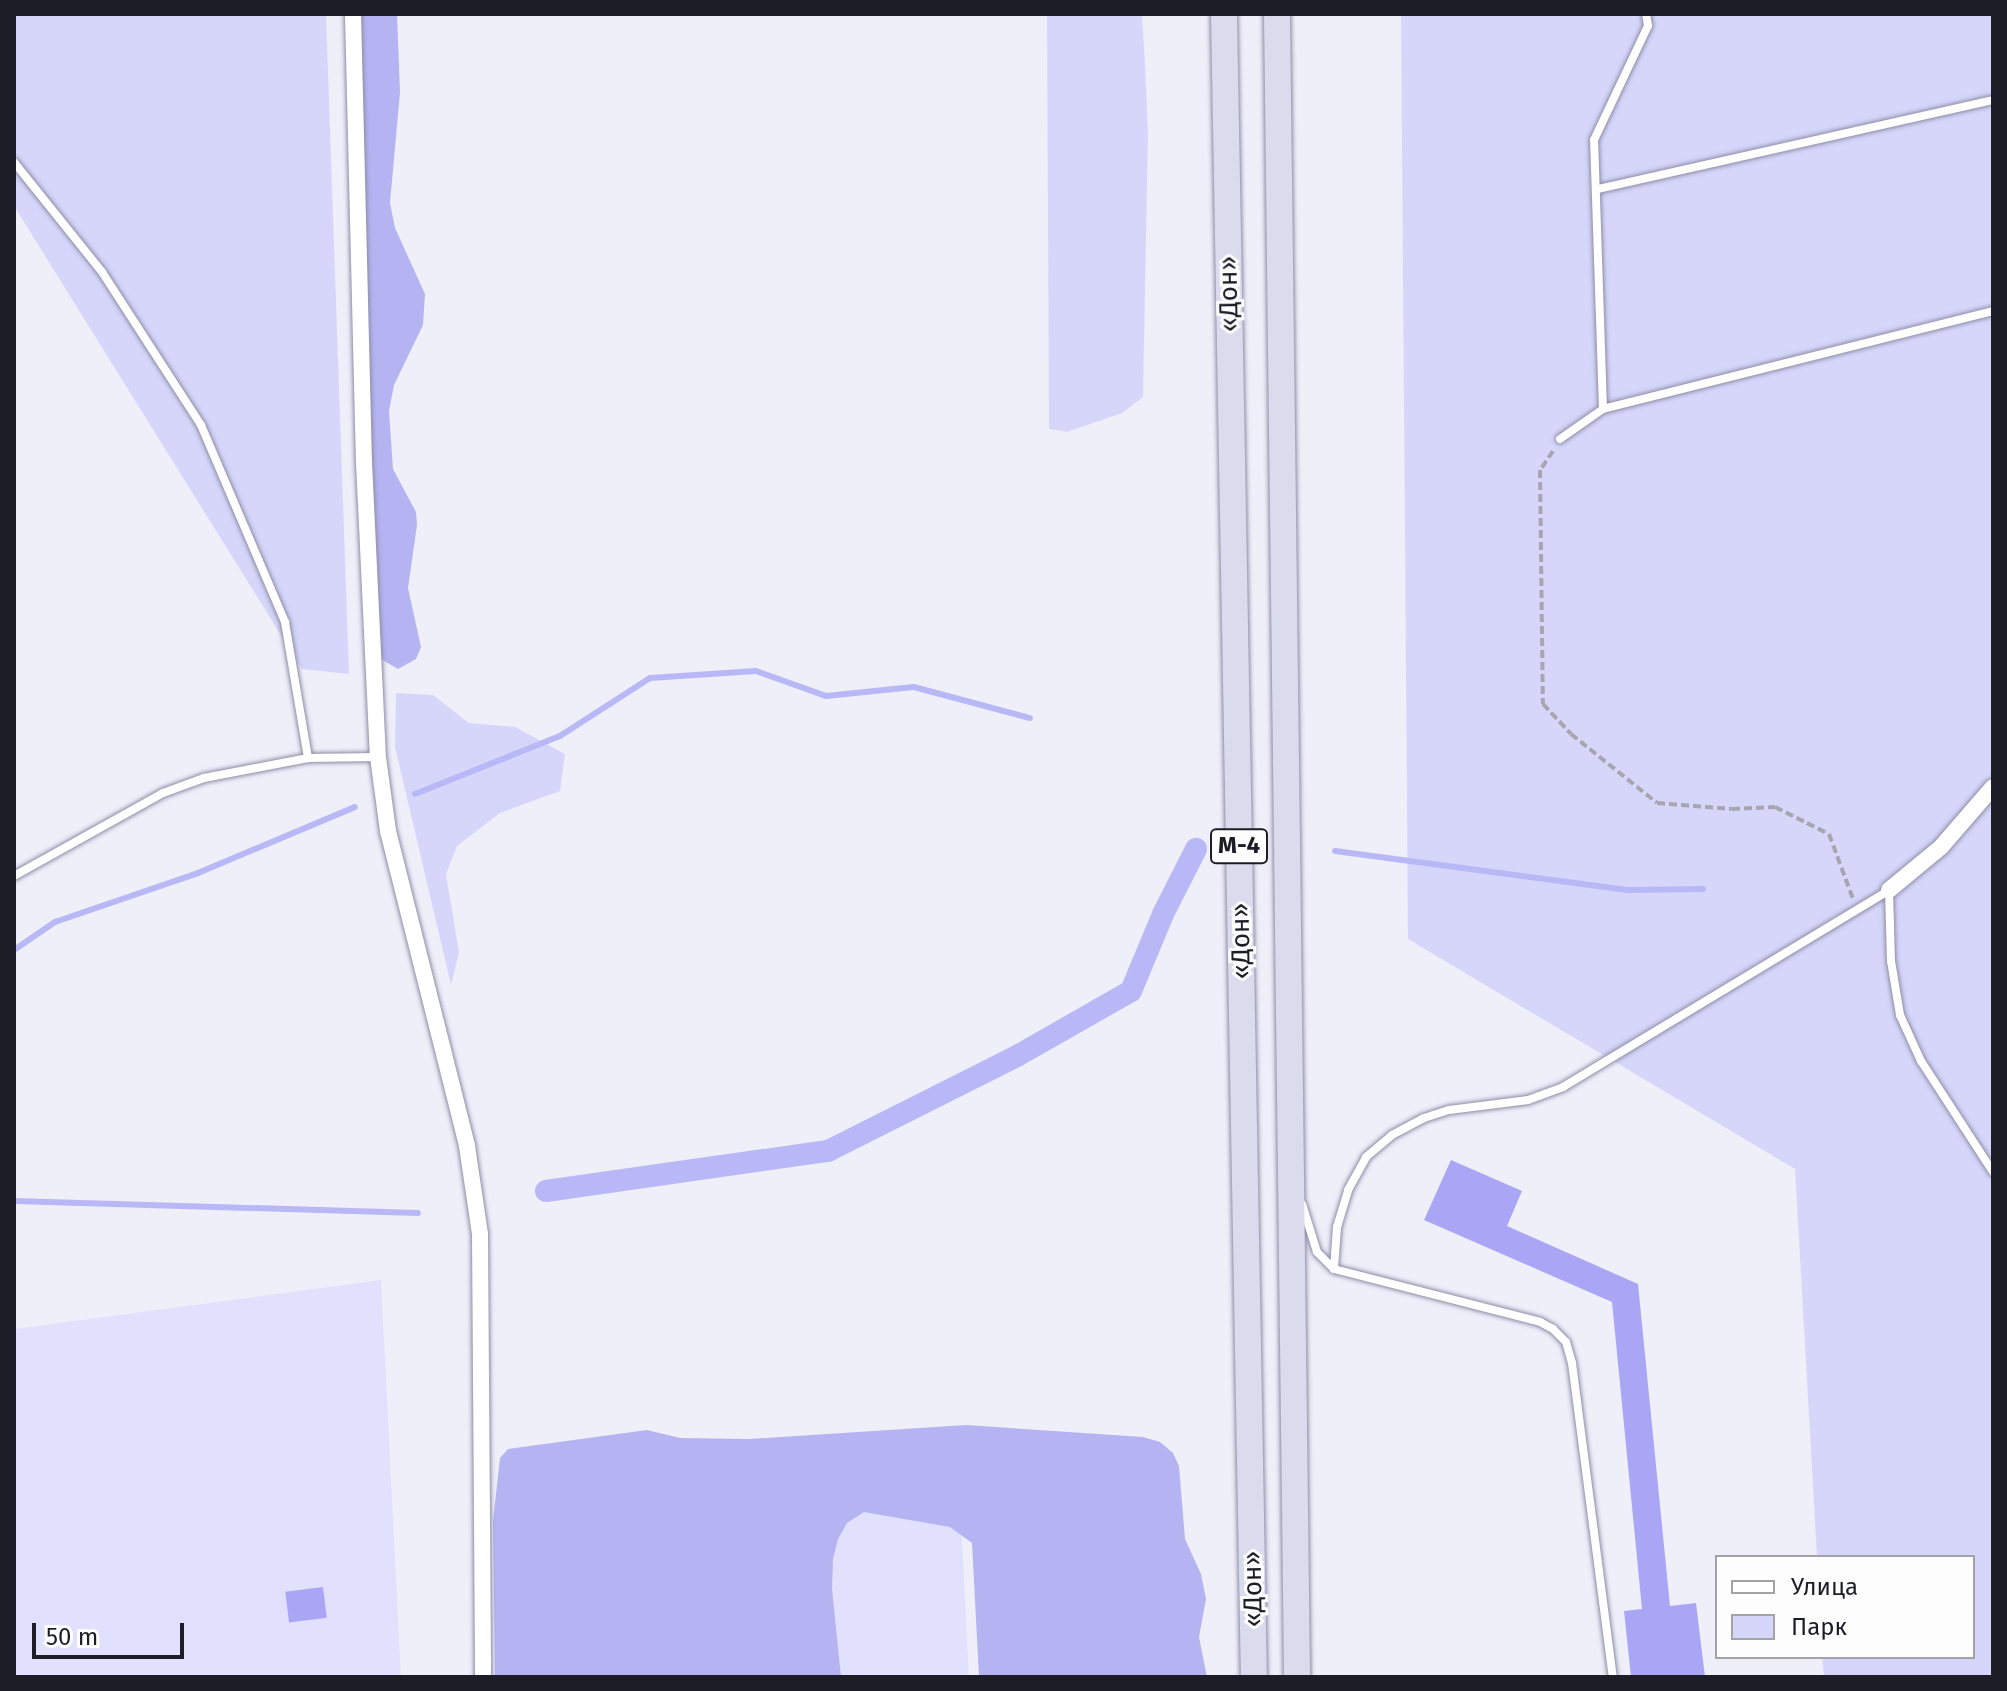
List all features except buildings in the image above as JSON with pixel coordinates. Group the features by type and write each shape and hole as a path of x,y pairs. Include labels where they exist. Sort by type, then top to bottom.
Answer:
{"highway":[{"name":"«Дон»","path":"1224,14 1254,1677"},
{"name":"«Дон»","path":"1277,14 1288,1140 1297,1677"}],"street":[{"path":"353,14 364,462 378,757 388,831 467,1146 480,1234 483,1677"},
{"path":"1889,890 1941,847 1993,787"}],"lane":[{"path":"1603,409 1594,140 1648,26 1646,14"},
{"path":"1598,189 1993,100"},
{"path":"14,162 102,272 201,425 285,622 308,758"},
{"path":"1560,439 1603,409 1993,311"},
{"path":"14,876 163,793 204,778 308,758 378,757"},
{"path":"1334,1269 1337,1227 1348,1190 1366,1157 1392,1135 1424,1118 1449,1110 1528,1100 1563,1087 1889,890"},
{"path":"1889,890 1891,961 1900,1015 1921,1061 1993,1172"},
{"path":"1288,1140 1309,1236 1317,1252 1334,1269 1540,1322 1566,1342 1572,1363 1613,1677"}],"path":[{"path":"1560,439 1540,470 1543,704 1571,734 1657,803 1732,809 1775,807 1829,834 1857,910"}],"shaded area":[{"path":"361,14 397,14 400,92 390,203 395,228 425,294 423,325 394,385 389,411 393,469 416,512 417,525 408,588 421,647 416,659 398,669 381,659 369,426"},
{"path":"381,1280 401,1677 14,1677 14,1329"},
{"path":"966,1425 1143,1437 1160,1442 1173,1453 1179,1466 1185,1539 1201,1574 1206,1599 1199,1637 1207,1677 979,1677 972,1543 950,1527 864,1512 847,1523 838,1539 833,1559 832,1589 841,1677 495,1677 493,1521 500,1458 508,1449 647,1430 680,1438 750,1439"},
{"path":"817,1496 961,1521 969,1677 824,1677"}],"green space":[{"path":"14,14 326,14 349,674 302,669 14,206"},
{"path":"1047,14 1142,14 1145,64 1148,134 1143,397 1122,413 1067,432 1049,429"},
{"path":"1401,14 1993,14 1993,1677 1824,1677 1822,1659 1975,1659 1975,1555 1817,1555 1795,1169 1408,939"},
{"path":"396,693 433,695 469,723 515,727 565,754 560,791 500,813 457,846 446,874 459,952 451,985 395,747"}],"waterway":[{"path":"415,794 560,736 650,678 756,671 826,696 914,687 1030,718"},
{"path":"14,950 55,922 198,873 355,807"},
{"path":"546,1191 828,1151 1017,1056 1131,991 1163,914 1196,849"},
{"path":"1335,851 1629,890 1703,889"},
{"path":"14,1201 418,1213"}]}
